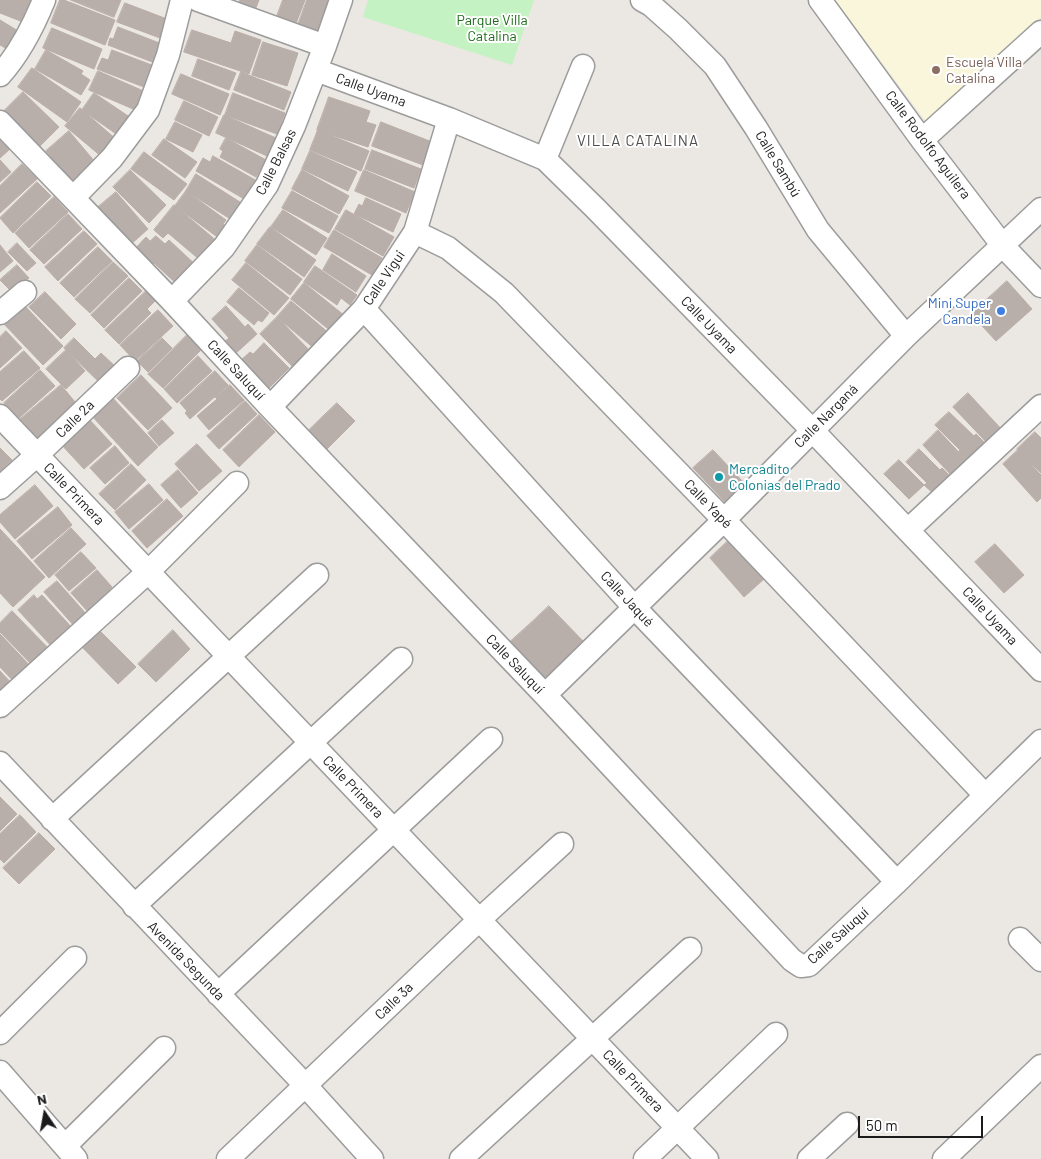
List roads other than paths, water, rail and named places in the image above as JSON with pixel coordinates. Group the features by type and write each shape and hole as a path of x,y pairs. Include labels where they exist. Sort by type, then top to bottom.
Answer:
{"street":[{"path":"0,75 10,65 44,0"},
{"path":"72,198 112,158 148,110 168,55 182,0"},
{"path":"198,0 325,46"},
{"name":"Calle Balsas","path":"172,301 224,247 267,185 294,126 341,0"},
{"name":"Calle Sambú","path":"642,0 651,5 678,29 715,66 756,128 818,230 906,336"},
{"name":"Calle Rodolfo Aguilera","path":"820,0 922,140 1003,246 1041,286"},
{"path":"922,140 1041,32"},
{"path":"545,159 583,66"},
{"name":"Calle Uyama","path":"316,70 449,118 545,159 812,430 1041,670"},
{"name":"Calle Vigui","path":"270,407 364,309 415,232 449,118"},
{"name":"Calle Saluquí","path":"0,122 545,695 785,953 801,966 809,964 897,882 1041,741"},
{"name":"Calle Narganá","path":"545,695 724,520 906,336 1041,209"},
{"name":"Calle Yapé","path":"415,232 448,248 504,293 724,520 985,795"},
{"path":"0,313 25,292"},
{"name":"Calle Jaqué","path":"364,309 634,607 897,882"},
{"name":"Calle 2a","path":"0,488 128,368"},
{"path":"908,530 1041,406"},
{"name":"Calle Primera","path":"0,416 707,1159"},
{"path":"0,706 148,572 237,483"},
{"path":"52,819 317,575"},
{"path":"134,906 401,659"},
{"path":"218,994 491,739"},
{"name":"Avenida Segunda","path":"0,763 305,1085 372,1159"},
{"name":"Calle 3a","path":"228,1159 479,920 562,844"},
{"path":"1020,939 1041,960"},
{"path":"461,1159 690,948"},
{"path":"0,1033 75,958"},
{"path":"645,1159 776,1034"},
{"path":"0,1072 70,1153 164,1048"},
{"path":"944,1159 1041,1066"},
{"path":"809,1159 847,1124"}],"place":[{"name":"Escuela Villa Catalina","path":"936,70"},
{"name":"Mini Super Candela","path":"1001,311"},
{"name":"Mercadito Colonias del Prado","path":"719,477"}],"district":[{"name":"VILLA CATALINA","path":"638,141"}],"park label":[{"name":"Parque Villa Catalina","path":"492,28"}]}
